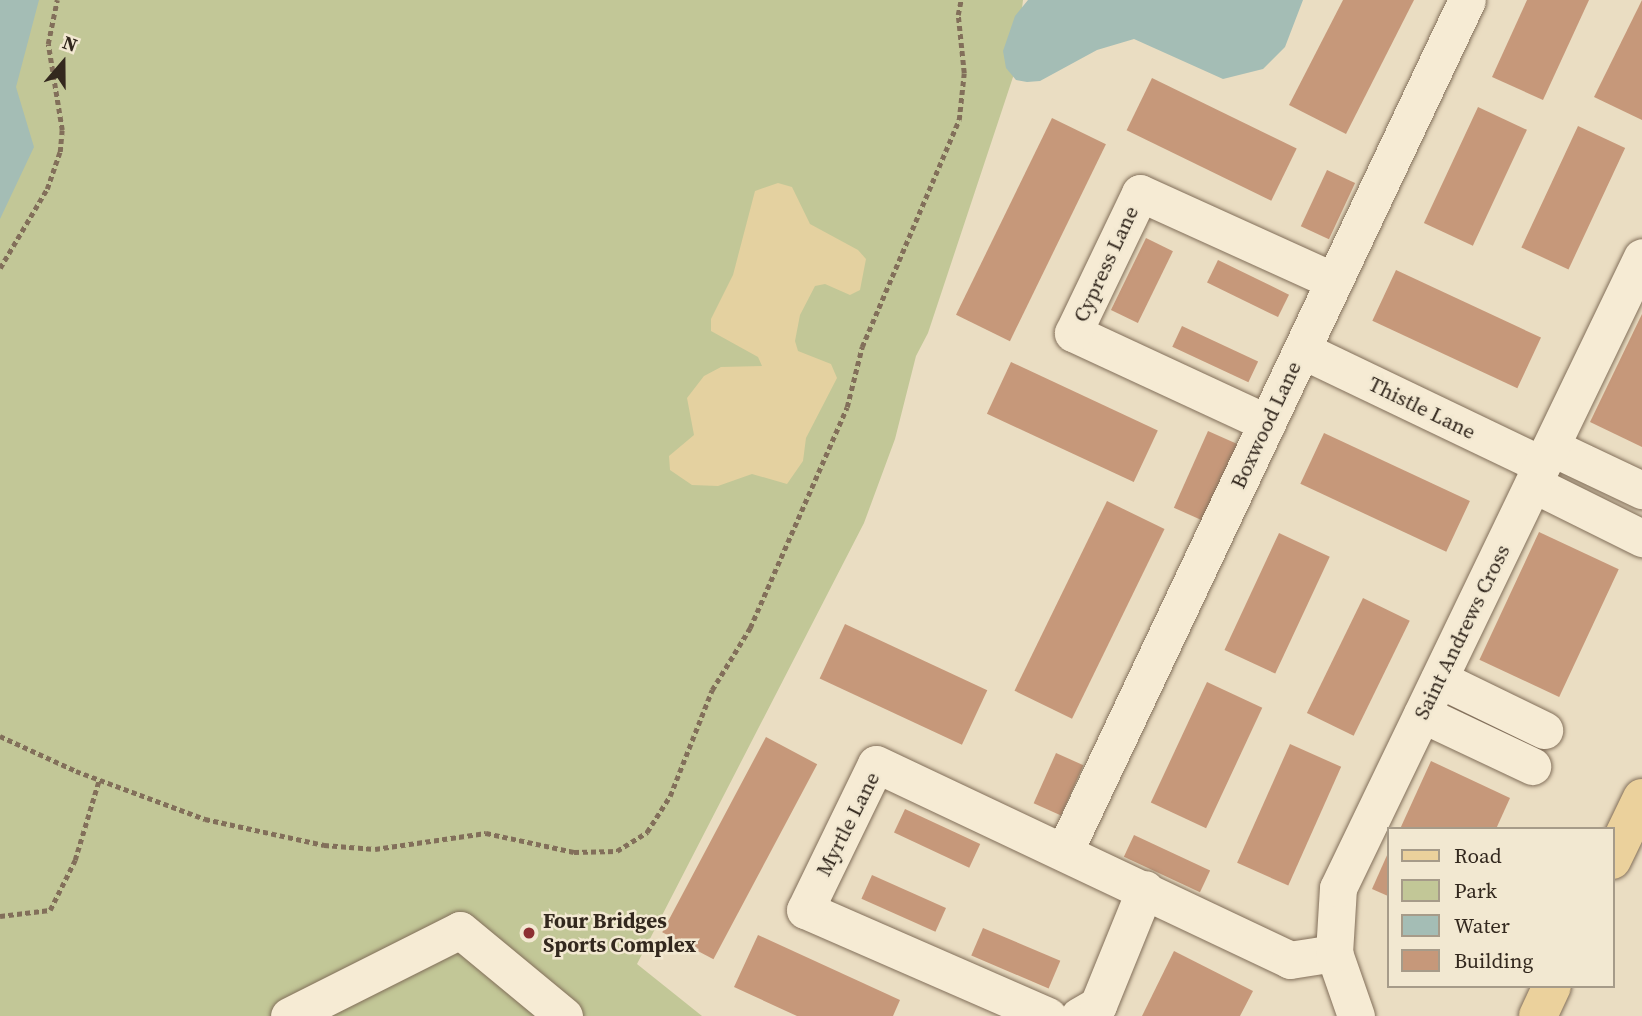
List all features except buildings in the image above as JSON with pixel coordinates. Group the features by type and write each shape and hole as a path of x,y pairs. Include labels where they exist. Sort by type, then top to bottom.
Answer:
{"main road":[{"path":"1614,856 1642,797"},
{"path":"1538,1016 1551,988"}],"street":[{"name":"Boxwood Lane","path":"1065,850 1467,0"},
{"name":"Cypress Lane","path":"1267,423 1073,334 1140,193 1334,281"},
{"name":"Saint Andrews Cross","path":"1356,1016 1334,953 1338,888 1642,257"},
{"name":"Thistle Lane","path":"1302,350 1542,465"},
{"path":"1542,465 1642,490"},
{"path":"1542,465 1642,538"},
{"path":"1439,679 1544,730"},
{"path":"1422,714 1532,766"},
{"name":"Myrtle Lane","path":"1048,1016 805,910 876,764 1065,850 1290,960 1334,953"},
{"path":"1079,1016 1098,1005 1145,889"},
{"path":"299,1014 460,930 564,1016"}],"path":[{"path":"0,268 47,189 61,152 62,130 48,44 57,0"},
{"path":"0,736 99,780 205,819 324,845 375,849 486,833 574,852 617,851 647,832 670,796 712,690 750,628 847,407 862,347 959,120 964,73 958,15 961,0"},
{"path":"0,916 50,910 75,860 99,780"}],"green space":[{"path":"0,0 1023,0 1014,74 928,333 916,356 895,439 864,523 637,964 702,1016 0,1016"}],"sand":[{"path":"778,183 792,187 810,224 858,250 866,259 860,290 850,295 825,284 815,286 800,315 795,341 798,351 831,364 837,378 806,438 803,461 787,484 752,474 718,486 692,485 670,470 669,456 694,435 687,398 704,376 721,367 762,366 758,357 711,331 711,319 733,275 755,191"}],"water":[{"path":"0,0 39,0 16,87 34,147 0,219"},
{"path":"1028,0 1303,0 1285,47 1263,69 1223,79 1134,39 1097,50 1040,81 1027,82 1016,80 1006,68 1003,51 1015,16"}],"place":[{"name":"Four Bridges Sports Complex","path":"529,933"}]}
